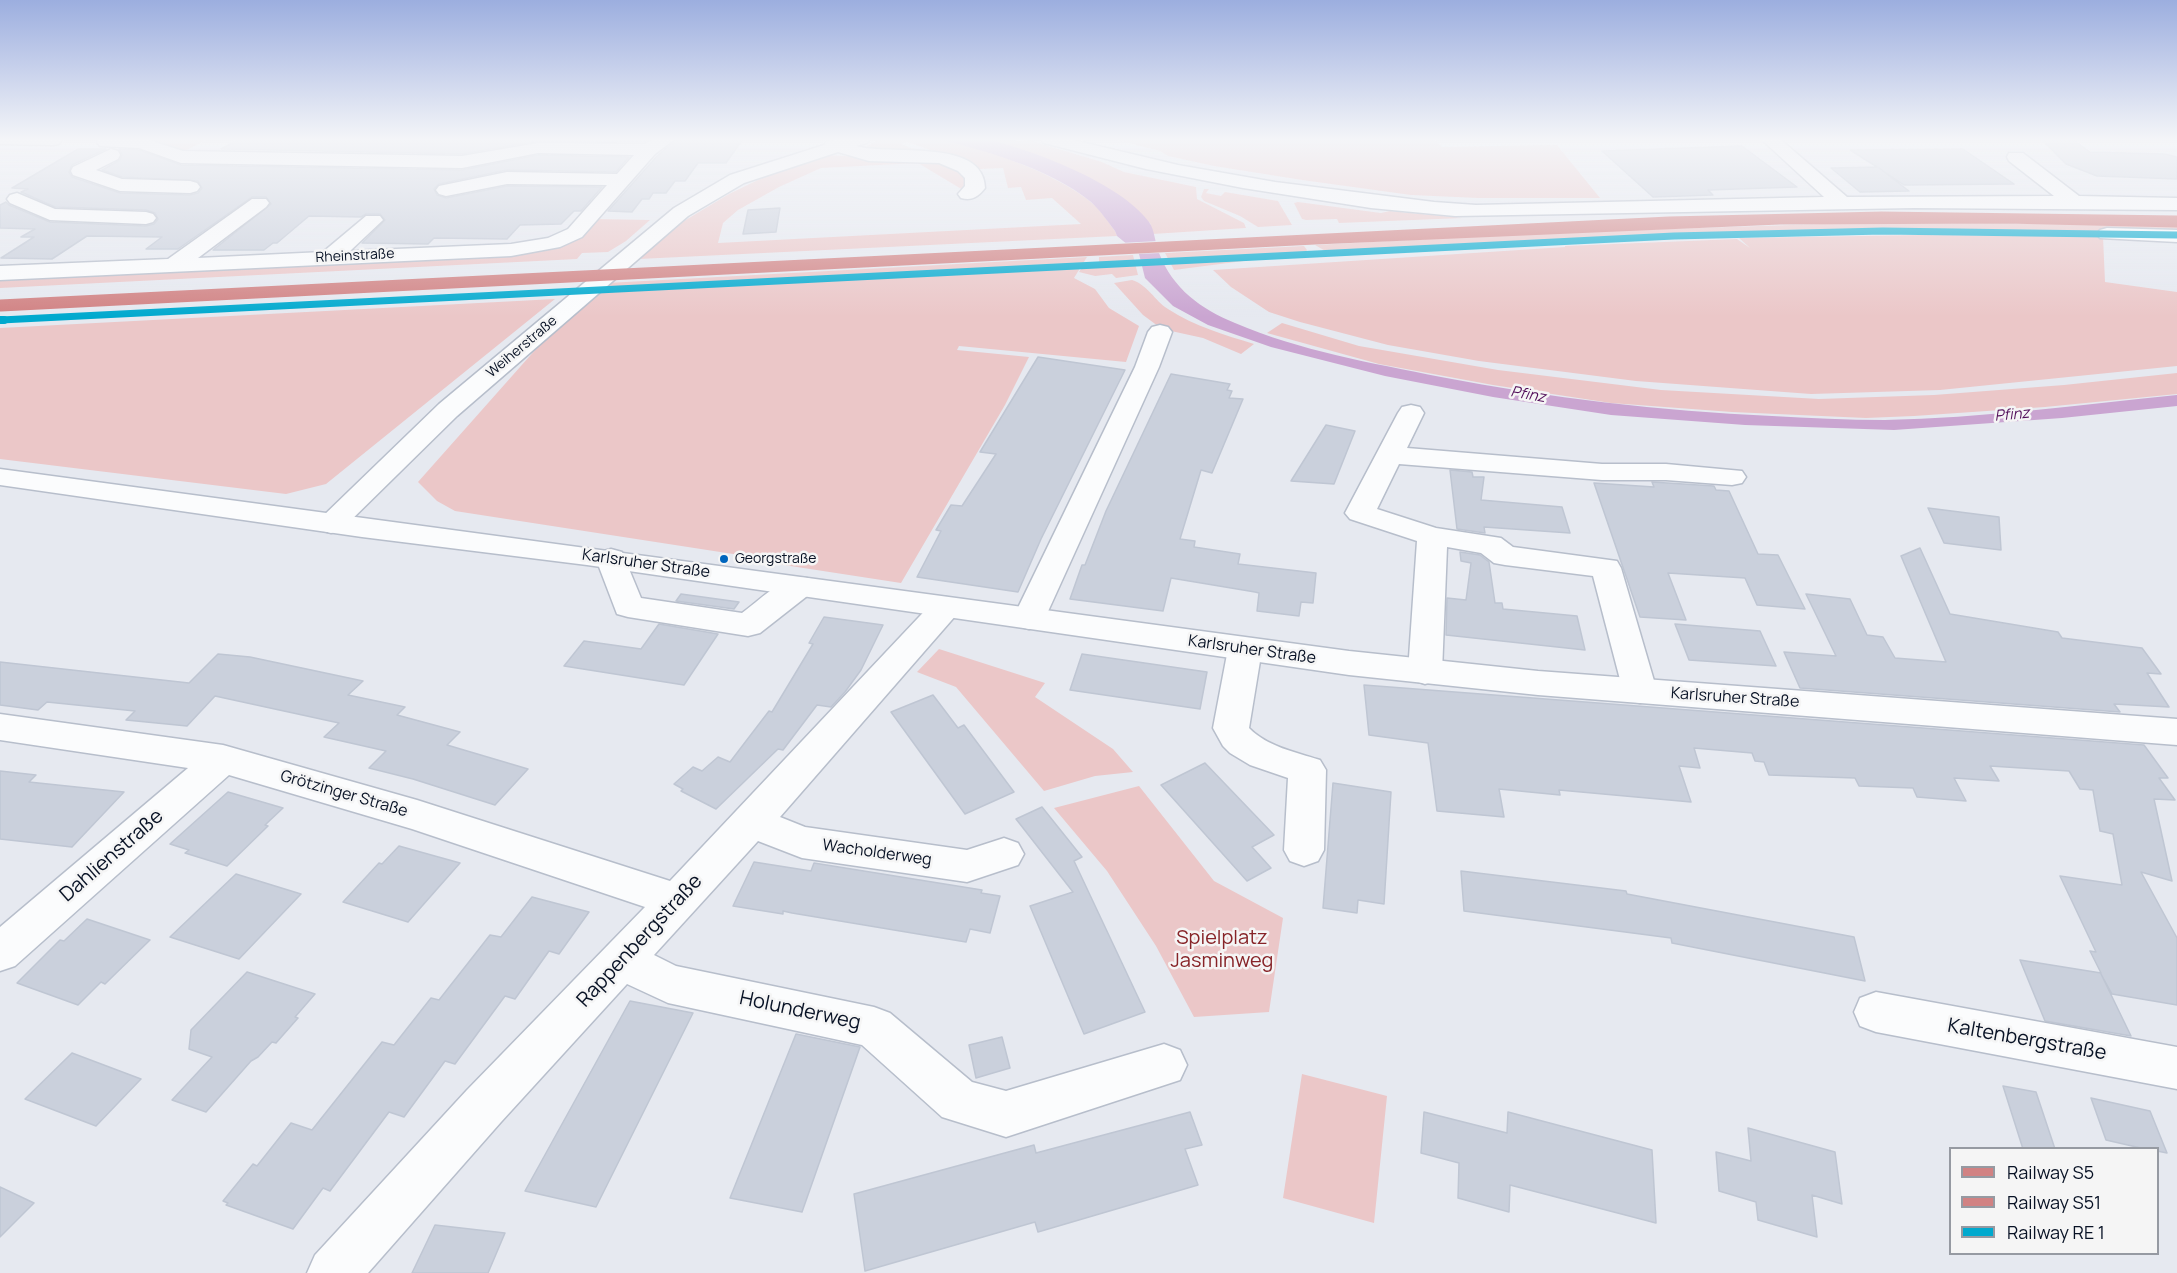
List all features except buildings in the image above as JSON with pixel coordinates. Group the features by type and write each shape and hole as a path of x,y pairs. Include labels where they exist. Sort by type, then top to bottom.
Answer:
{"street":[{"name":"Rheinstraße","path":"0,273 511,250 553,243 575,233 606,198"},
{"name":"Weiherstraße","path":"332,524 448,410 638,246 681,212 704,198"},
{"path":"1353,198 1435,210 1476,211 1840,201 2074,201 2177,204"},
{"path":"2071,198 2074,201"},
{"path":"18,199 50,214 146,218"},
{"path":"176,264 258,203"},
{"path":"330,257 373,220"},
{"path":"2107,234 2177,236"},
{"path":"1029,618 1148,367 1160,332"},
{"path":"1411,413 1360,513 1432,536 1490,546 1505,556 1606,568 1640,691"},
{"path":"1390,455 1602,472 1666,472 1732,477"},
{"name":"Karlsruher Straße","path":"0,477 1425,672 1640,691 2177,732"},
{"path":"1425,672 1432,536"},
{"path":"611,559 628,607 748,625 800,586"},
{"name":"Rappenbergstraße","path":"333,1273 484,1106 752,822 945,607"},
{"path":"1245,649 1231,728 1234,737 1244,747 1307,770 1304,850"},
{"name":"Grötzinger Straße","path":"0,727 223,759 417,815 678,901"},
{"name":"Dahlienstraße","path":"0,953 223,759"},
{"name":"Wacholderweg","path":"752,822 802,842 967,866 1004,854"},
{"name":"Holunderweg","path":"623,960 668,984 874,1027 959,1101 1006,1114 1164,1065"},
{"name":"Kaltenbergstraße","path":"1876,1012 2177,1068"}],"green space":[{"path":"722,198 759,198 738,210 723,223 718,243 1081,224 1052,198 1086,198 1104,216 1117,236 639,259 684,221"},
{"path":"1110,198 1197,198 1244,223 1246,228 1153,234 1150,223"},
{"path":"1202,198 1263,198 1278,201 1292,225 1258,227 1240,216"},
{"path":"1294,203 1381,213 1390,211 1463,218 1339,223 1337,219 1306,220 1302,219"},
{"path":"592,219 650,220 626,241 608,252 582,253 577,259 0,288 0,279 539,251 560,245"},
{"path":"1853,223 2177,227 2177,234 1965,231 1753,234 1329,253 1315,245 1540,233"},
{"path":"1921,235 2103,236 2105,282 2177,292 2177,366 1940,390 1811,394 1636,381 1479,361 1388,345 1300,322 1269,312 1231,287 1213,270 1565,246 1737,239 1750,248 1739,238"},
{"path":"1304,246 1307,250 1305,253 1174,270 1165,253"},
{"path":"1133,255 1138,275 1116,278 1112,274 1095,276 1079,272 1085,263 1099,264 1099,257"},
{"path":"1087,257 1074,278 1095,289 1109,308 1139,326 1126,362 959,346 957,350 1029,357 1005,405 901,583 771,563 772,560 455,511 437,501 418,482 536,349 607,283"},
{"path":"1132,280 1142,285 1163,305 1178,315 1210,330 1254,344 1241,354 1203,338 1162,329 1143,315 1114,283"},
{"path":"555,299 326,484 286,494 0,459 0,328"},
{"path":"1282,323 1359,346 1498,370 1661,390 1819,399 1934,395 2177,373 2177,394 2045,407 1866,418 1732,412 1611,403 1493,385 1379,364 1267,333"},
{"path":"939,649 1045,683 1035,697 1113,749 1133,772 1095,776 1044,791 956,687 917,672"},
{"name":"Spielplatz Jasminweg","path":"1139,786 1214,881 1283,918 1269,1012 1194,1017 1156,946 1107,871 1054,808"},
{"path":"1302,1074 1387,1096 1374,1223 1283,1198"}],"water":[{"name":"Pfinz","path":"1086,198 1124,198 1136,208 1153,229 1158,249 1172,277 1189,296 1223,317 1260,333 1311,349 1482,385 1647,407 1730,414 1857,420 1958,417 2177,395 2177,406 2062,418 1894,430 1745,425 1611,415 1493,397 1385,376 1271,347 1208,325 1173,306 1145,278 1139,254 1117,236 1101,212"}],"pier":[{"path":"1158,241 1162,253 1134,254 1120,243"}],"rail line":[{"name":"S5","path":"0,303 1669,220 1882,215 2177,219"},
{"name":"S51","path":"1,308 1315,241 1780,221 2006,220 2177,224"}],"transit line":[{"path":"1,320 1674,236 1883,231 2177,235"}],"place":[{"name":"Georgstraße","path":"724,559"}]}
